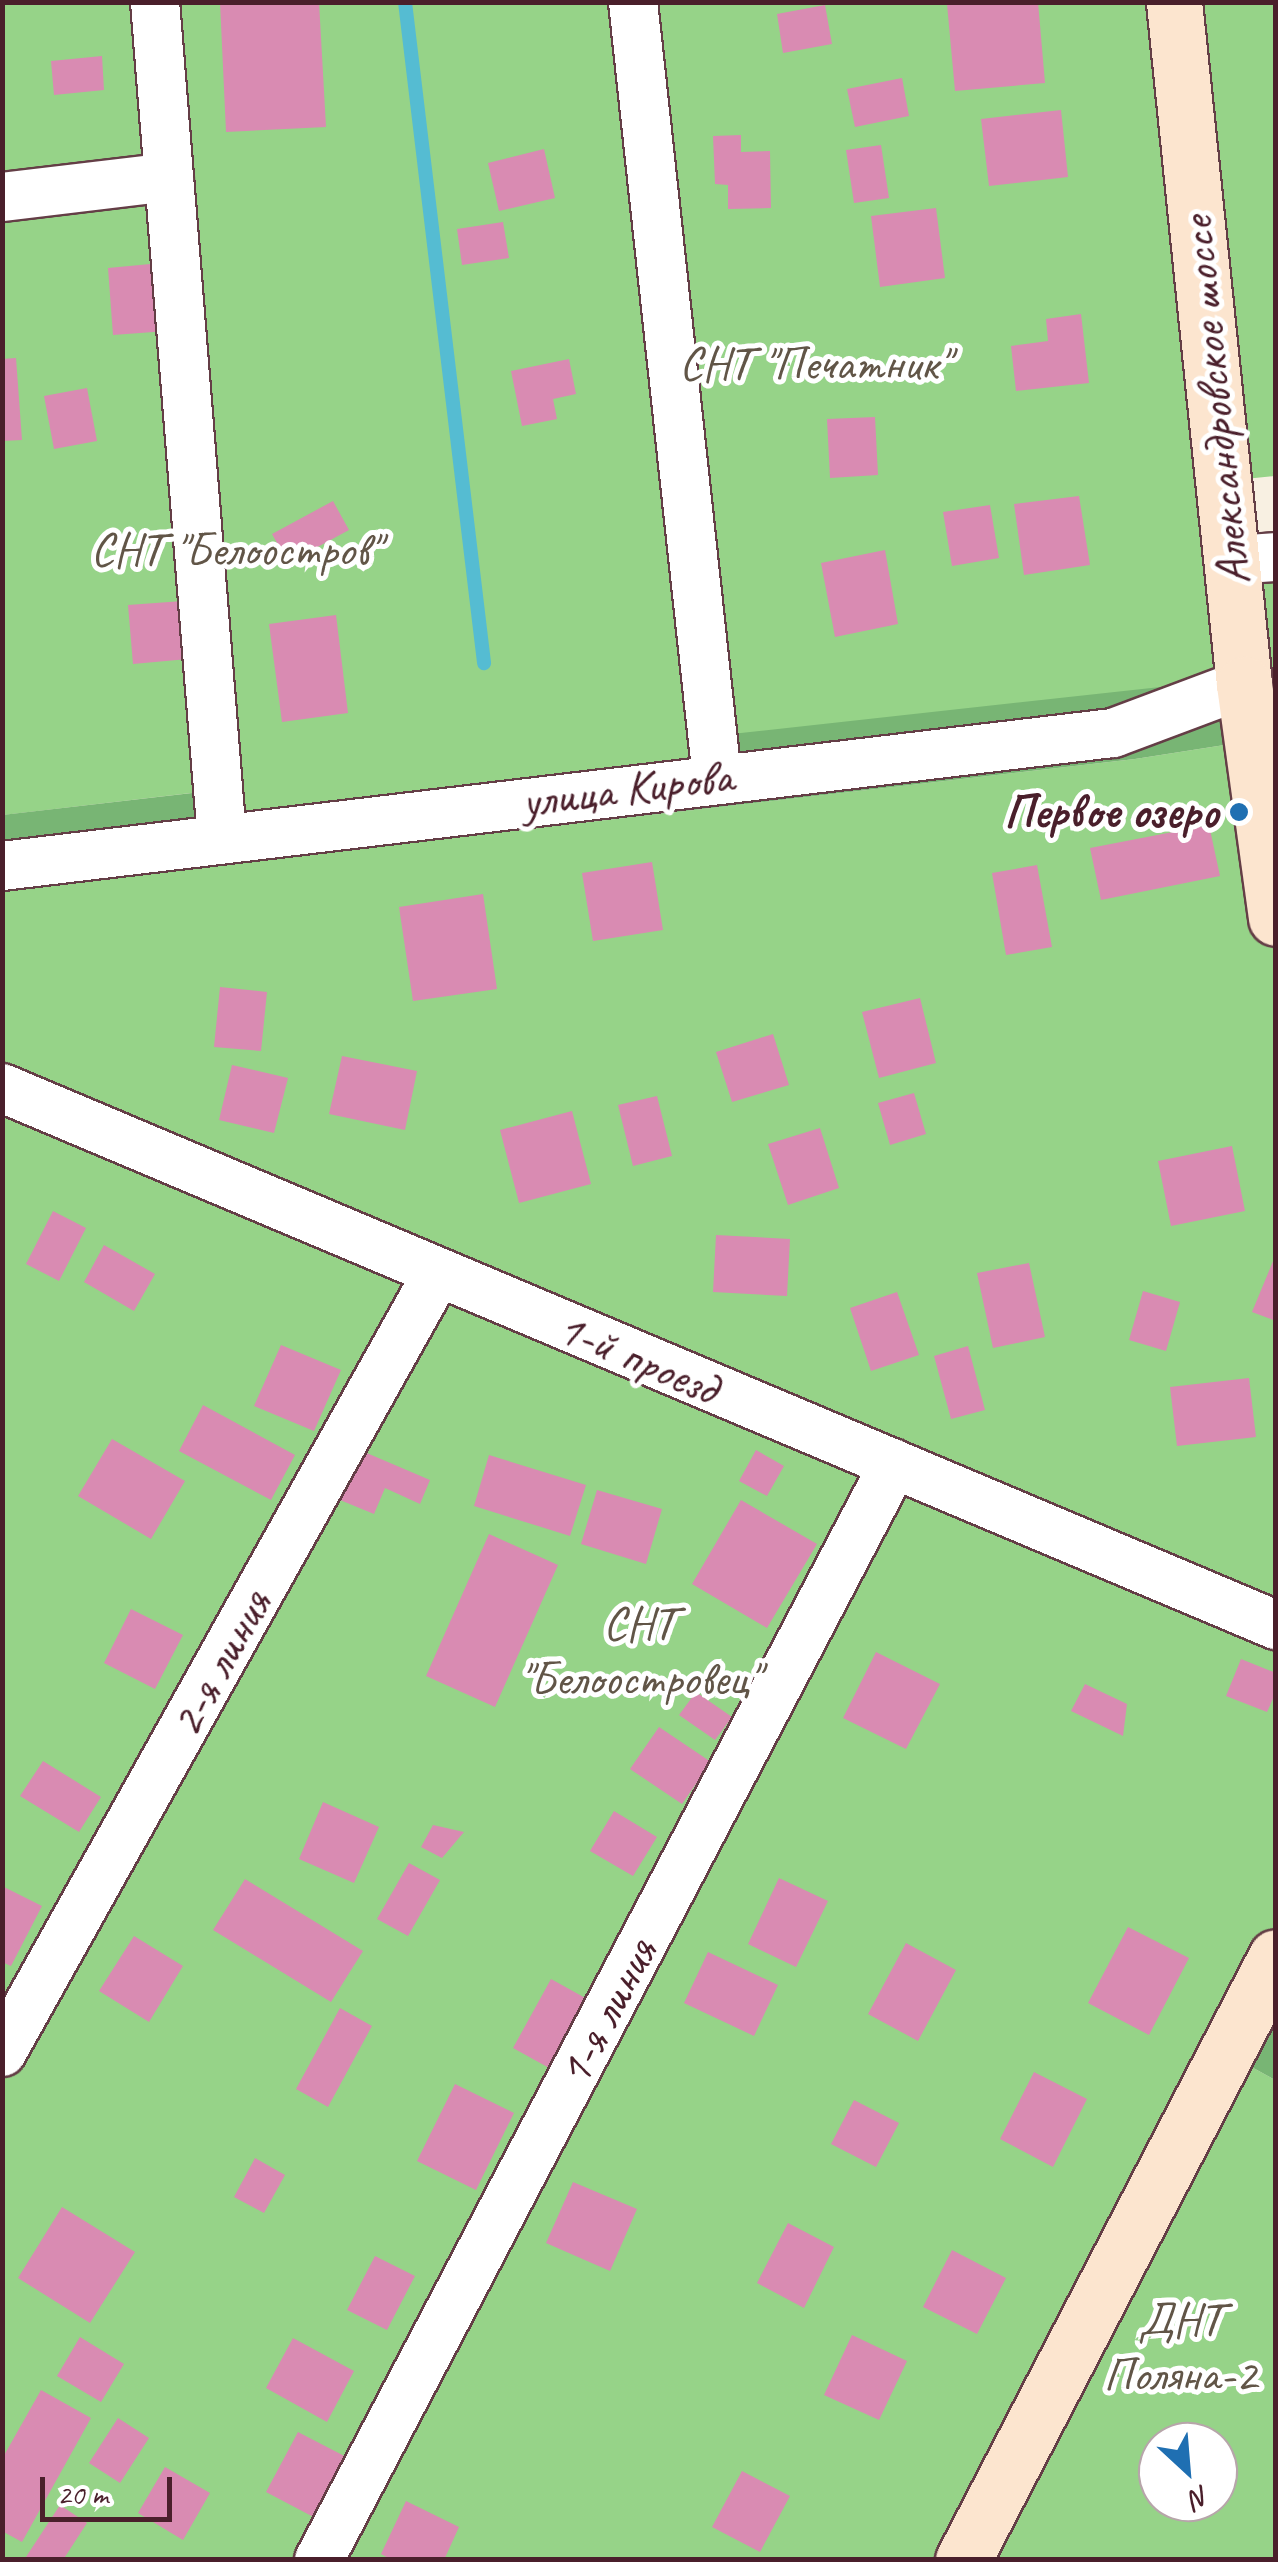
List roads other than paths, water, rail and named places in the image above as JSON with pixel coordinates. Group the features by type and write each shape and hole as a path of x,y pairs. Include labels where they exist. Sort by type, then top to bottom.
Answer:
{"street":[{"path":"155,2 222,838"},
{"path":"634,2 717,778"},
{"name":"Александровское шоссе","path":"1174,2 1254,558 1244,684 1276,918"},
{"path":"2,197 169,178"},
{"name":"улица Кирова","path":"2,866 1114,733 1244,684"},
{"name":"1-й проезд","path":"2,1088 1276,1625"},
{"name":"2-я линия","path":"2,2052 437,1274"},
{"name":"1-я линия","path":"319,2560 894,1464"},
{"path":"964,2560 1276,1957"}],"waterway":[{"path":"405,2 484,663"}],"place":[{"name":"Первое озеро","path":"1239,812"}],"park label":[{"name":"СНТ \"Печатник\"","path":"814,364"},
{"name":"СНТ \"Белоостров\"","path":"235,550"},
{"name":"СНТ \"Белоостровец\"","path":"639,1650"},
{"name":"ДНТ Поляна-2","path":"1180,2346"}]}
